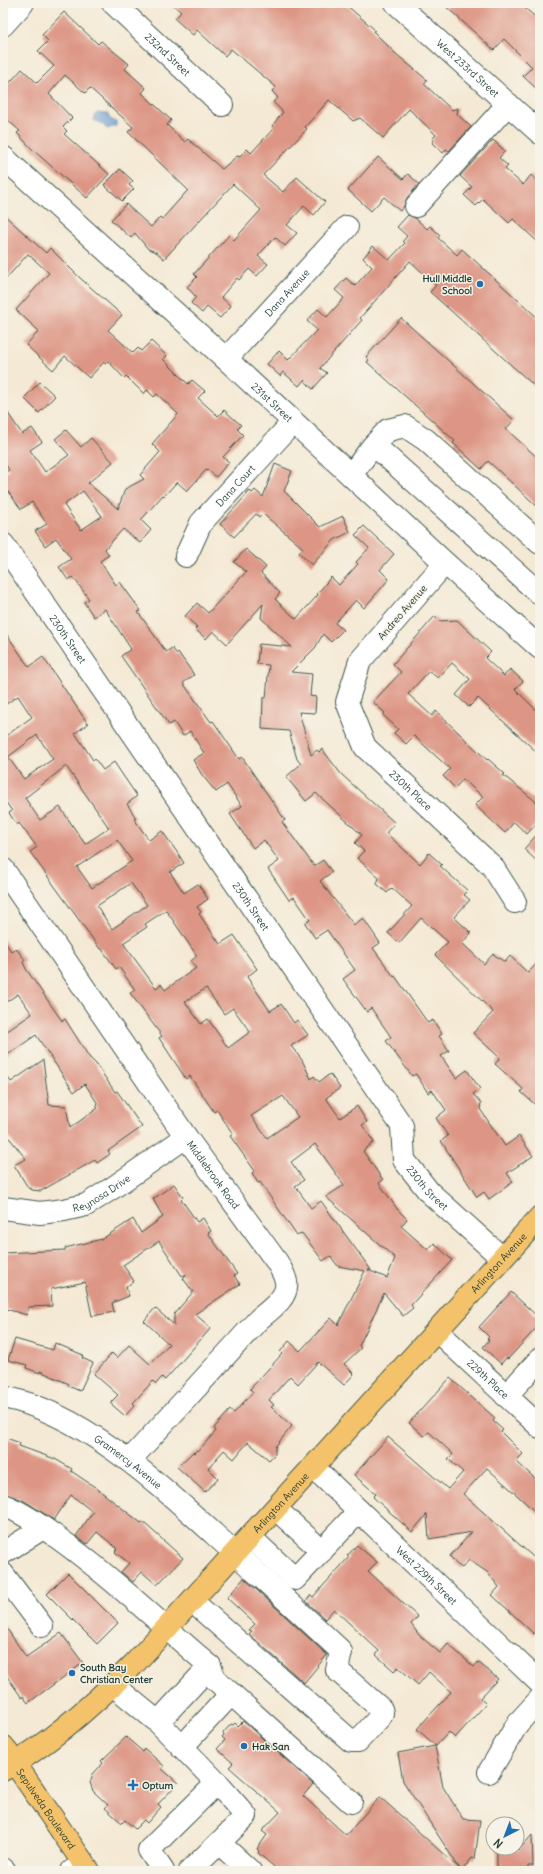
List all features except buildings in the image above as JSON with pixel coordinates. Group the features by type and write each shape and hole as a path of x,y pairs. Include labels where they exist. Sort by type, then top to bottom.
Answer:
{"main road":[{"name":"Arlington Avenue","path":"9,1767 66,1725 113,1685 167,1629 540,1217"},
{"name":"Sepulveda Boulevard","path":"3,1746 9,1767 82,1869"}],"street":[{"path":"3,25 23,3"},
{"name":"232nd Street","path":"113,3 222,105"},
{"name":"West 233rd Street","path":"396,3 540,133"},
{"path":"416,206 508,104"},
{"name":"231st Street","path":"3,158 226,359 445,563 540,648"},
{"name":"Dana Avenue","path":"226,359 347,227"},
{"name":"Dana Court","path":"186,556 201,523 293,422"},
{"path":"351,475 374,445 388,430 405,426 426,440 540,544"},
{"path":"374,445 540,594"},
{"name":"230th Street","path":"3,544 402,1126 404,1160 429,1192 502,1258"},
{"name":"Andreo Avenue","path":"360,661 445,563"},
{"name":"230th Place","path":"360,661 347,702 364,747 492,866 515,902"},
{"name":"Middlebrook Road","path":"3,870 186,1136 277,1262 286,1281 286,1288 282,1297 259,1319 129,1460"},
{"name":"Reynosa Drive","path":"3,1208 40,1213 86,1205 186,1136"},
{"name":"229th Place","path":"437,1331 540,1427"},
{"path":"506,1396 540,1360"},
{"name":"Gramercy Avenue","path":"3,1397 42,1410 86,1432 129,1460 174,1498 340,1649 337,1670 381,1709 382,1713 380,1717 358,1741 351,1741 192,1601"},
{"name":"West 229th Street","path":"314,1467 540,1683"},
{"path":"3,1505 43,1528 108,1577 210,1666 215,1679 351,1802"},
{"path":"276,1509 322,1550"},
{"path":"250,1537 296,1579 359,1511"},
{"path":"3,1553 43,1528"},
{"path":"3,1574 42,1626"},
{"path":"158,1722 210,1666"},
{"path":"113,1685 158,1722 217,1783 246,1816 190,1871"},
{"path":"182,1747 231,1694"},
{"path":"489,1772 518,1723 540,1699"},
{"path":"163,1871 149,1850 217,1783"},
{"path":"219,1843 250,1871"}],"water":[{"path":"97,113 108,114 110,119 116,122 116,126 107,129 101,123 93,120"}],"place":[{"name":"Hull Middle School","path":"480,284"},
{"name":"South Bay Christian Center","path":"72,1673"},
{"name":"Hak San","path":"244,1746"},
{"name":"Optum","path":"133,1785"}]}
